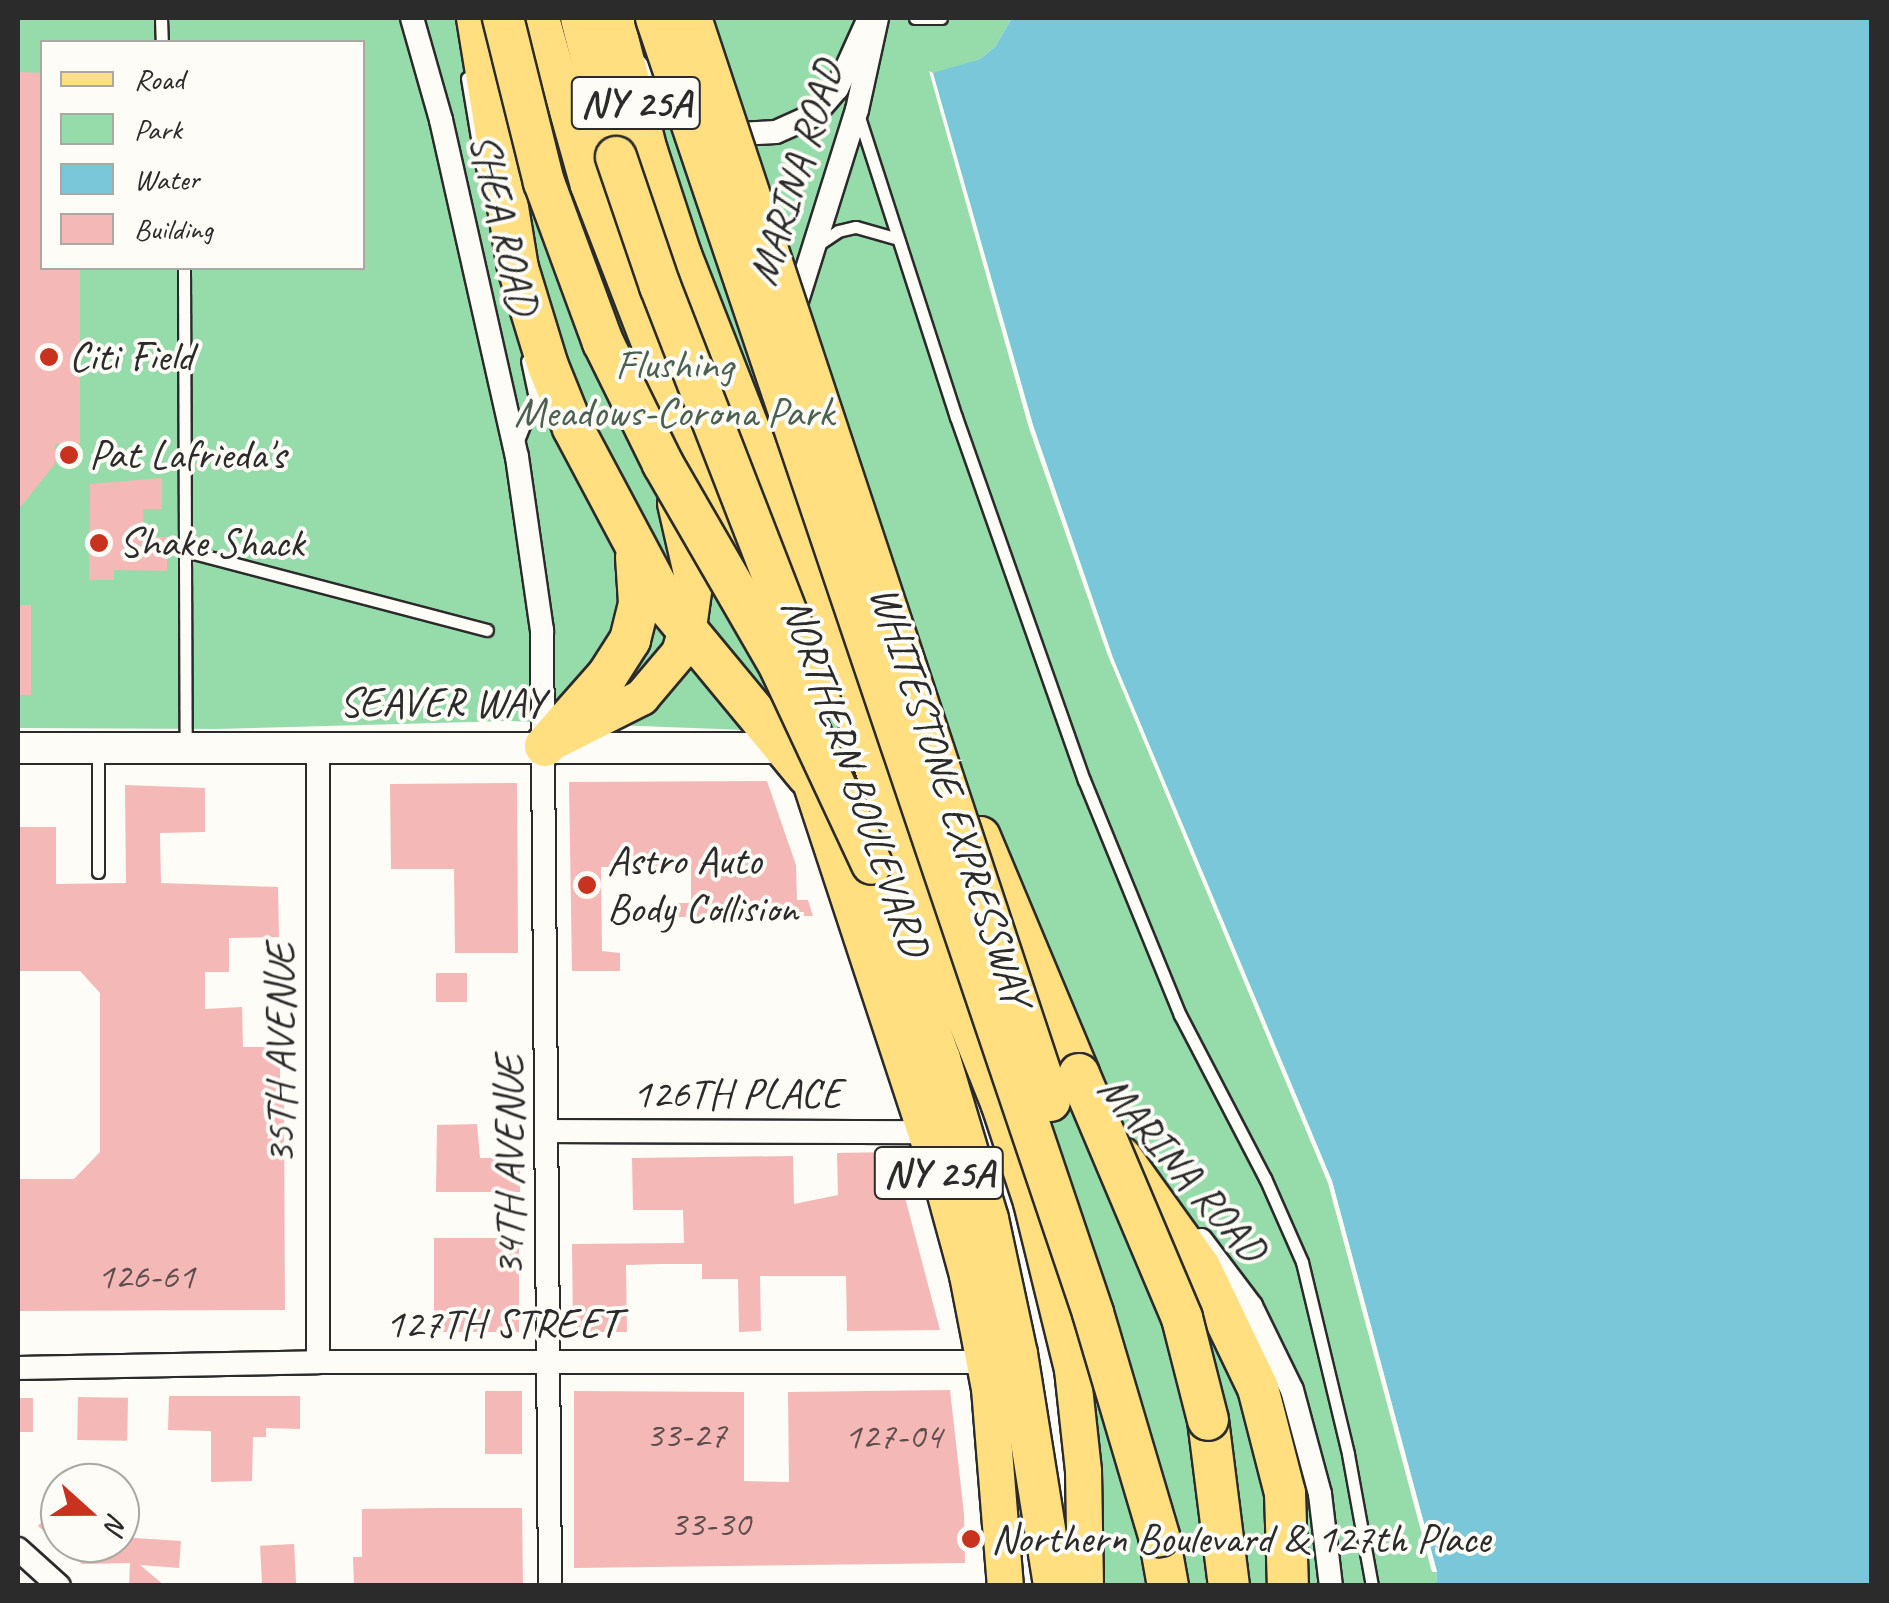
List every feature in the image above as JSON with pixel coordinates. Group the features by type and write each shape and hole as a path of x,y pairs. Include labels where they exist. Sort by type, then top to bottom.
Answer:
{"highway":[{"path":"476,18 518,268 548,366 588,460 634,548 686,632 797,758"},
{"path":"502,18 544,182 603,342 670,476 885,850"},
{"path":"581,18 638,224 804,654 885,850 1004,1286 1054,1586"},
{"path":"656,18 1098,1329 1159,1536"},
{"name":"WHITESTONE EXPRESSWAY","path":"691,18 1104,1271 1168,1586"},
{"path":"544,746 607,676 630,640 640,593 634,548"},
{"path":"880,584 993,870 1170,1287 1192,1348 1208,1420 1229,1586"},
{"path":"1120,1155 1177,1232 1220,1302 1262,1401 1282,1480 1288,1586"},
{"path":"1208,1420 1212,1586"},
{"path":"1029,1423 1046,1586"}],"main road":[{"name":"NORTHERN BOULEVARD","path":"541,18 594,202 730,548 797,758 926,1132 968,1275 986,1362 1006,1586"},
{"name":"NORTHERN BOULEVARD","path":"617,27 672,221 864,738 885,850 938,956 1007,1126 1053,1284 1078,1420 1085,1586"},
{"path":"544,746 641,696 673,662 686,632 694,586 690,553 624,339 557,84"},
{"name":"SEAVER WAY","path":"18,748 544,746 797,758 846,748 864,738"}],"street":[{"name":"SHEA ROAD","path":"412,18 441,120 515,447 539,596 544,746"},
{"name":"MARINA ROAD","path":"617,27 643,76 682,118 705,131 742,137 776,132 814,115 836,89 869,18"},
{"name":"MARINA ROAD","path":"766,466 762,436 766,407 857,110 877,18"},
{"name":"35TH AVENUE","path":"318,746 318,1362"},
{"name":"34TH AVENUE","path":"544,746 550,1586"},
{"name":"MARINA ROAD","path":"885,850 969,965 1120,1155 1217,1259 1251,1306 1280,1362 1312,1455 1332,1586"},
{"name":"126TH PLACE","path":"548,1130 926,1132"},
{"name":"127TH STREET","path":"18,1368 318,1362 986,1362"},
{"path":"18,1549 58,1586"}],"lane":[{"path":"915,18 941,18"},
{"path":"464,56 487,190"},
{"path":"857,110 1084,780 1180,1015 1271,1191 1302,1262 1348,1454 1372,1586"},
{"path":"814,248 838,231 856,227 898,238"},
{"path":"496,228 514,303"},
{"path":"184,270 186,747"},
{"path":"515,447 535,398 522,341"},
{"path":"186,551 487,630"},
{"path":"98,748 98,872"}],"green space":[{"name":"Flushing Meadows-Corona Park","path":"18,18 1012,18 995,47 980,59 934,74 1332,1181 1437,1572 1436,1585 1102,1585 1102,1499 1093,1403 877,735 509,721 215,729 18,728"}],"water":[{"path":"1012,18 1871,18 1871,1585 1436,1585 1437,1572 1332,1181 1113,658 1033,425 933,73 980,59 995,47"}],"pier":[{"path":"929,71 933,73 1033,425 1113,658 1332,1181 1437,1572 1432,1572 1328,1183 1107,653 1029,428"}],"building":[{"path":"18,72 40,73 40,270 80,270 80,446 55,444 55,464 18,510"},
{"path":"162,478 162,509 143,509 144,537 167,537 167,571 114,570 114,580 89,580 90,484"},
{"path":"18,605 31,605 31,695 18,695"},
{"path":"767,781 796,865 797,900 808,900 813,916 667,917 667,903 691,903 691,866 601,867 602,951 620,953 620,971 572,971 569,782"},
{"path":"517,783 518,953 455,953 454,869 391,869 390,784"},
{"path":"125,785 205,788 205,832 160,833 161,883 278,887 279,937 229,938 229,972 205,972 205,1009 242,1007 243,1047 280,1047 285,1310 18,1311 18,1179 74,1179 100,1152 100,993 80,971 18,971 18,827 56,827 56,884 126,883"},
{"path":"436,973 467,973 467,1002 436,1002"},
{"path":"477,1124 480,1158 520,1158 520,1192 436,1192 437,1125"},
{"path":"893,1152 940,1330 847,1331 846,1276 760,1276 761,1331 739,1332 738,1279 702,1279 702,1264 661,1264 626,1265 627,1332 573,1332 572,1244 684,1243 683,1210 633,1210 632,1158 793,1156 794,1204 838,1195 837,1153"},
{"path":"434,1238 519,1238 519,1332 434,1332"},
{"path":"950,1390 964,1514 965,1563 574,1568 574,1391 744,1392 744,1481 789,1482 788,1392"},
{"path":"485,1391 522,1391 522,1454 485,1454"},
{"path":"169,1396 300,1396 300,1429 266,1428 266,1437 253,1437 252,1481 211,1482 211,1431 168,1430"},
{"path":"78,1397 128,1398 127,1441 77,1440"},
{"path":"18,1398 33,1398 33,1432 18,1432"},
{"path":"522,1508 523,1586 354,1586 353,1557 362,1557 362,1509"},
{"path":"140,1538 181,1541 179,1568 140,1565 165,1586 129,1586 130,1563 140,1563"},
{"path":"294,1544 296,1586 262,1586 260,1546"}],"place":[{"name":"Citi Field","path":"49,357"},
{"name":"Pat Lafrieda's","path":"69,455"},
{"name":"Shake Shack","path":"99,543"},
{"name":"Astro Auto Body Collision","path":"587,885"},
{"name":"Northern Boulevard & 127th Place","path":"971,1539"}]}
